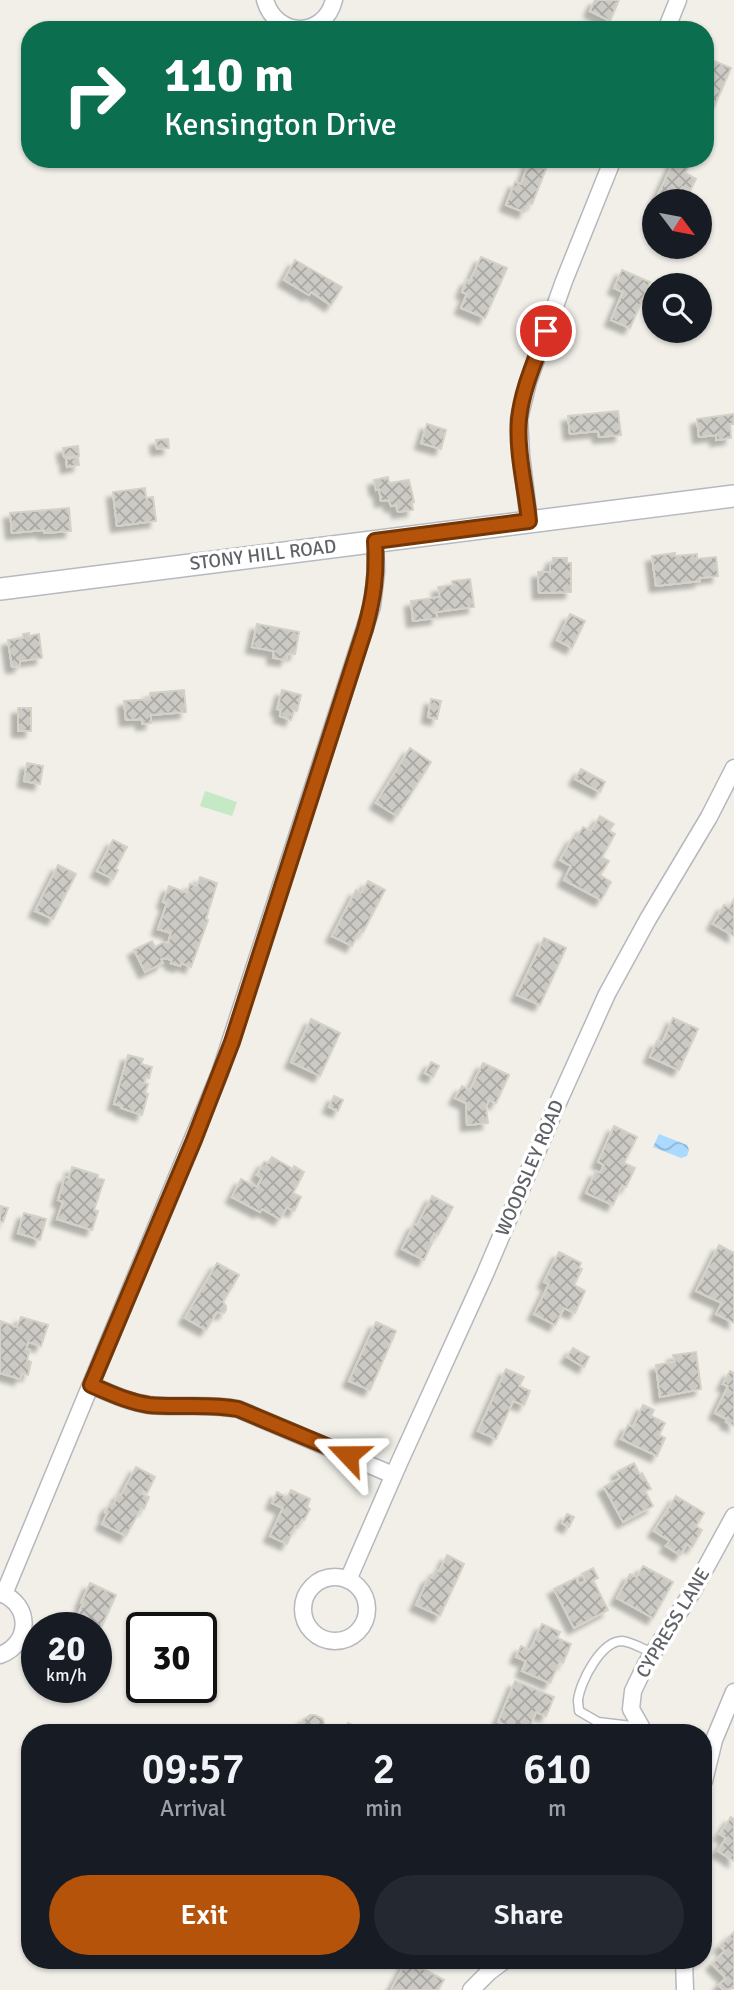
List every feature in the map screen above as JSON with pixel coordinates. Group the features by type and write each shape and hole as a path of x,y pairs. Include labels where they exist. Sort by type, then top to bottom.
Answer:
{"main road":[{"name":"STONY HILL ROAD","path":"0,589 734,496"}],"street":[{"path":"265,0 268,9 278,21"},
{"path":"321,21 326,17 334,0"},
{"path":"670,21 678,0"},
{"path":"529,521 519,419 528,382 560,293 609,168"},
{"path":"0,1655 17,1644 24,1628 22,1612 11,1598 2,1593 194,1140 232,1042 365,629 375,590 375,541"},
{"name":"WOODSLEY ROAD","path":"348,1580 607,994 709,817 734,768"},
{"path":"91,1385 124,1399 147,1404 219,1405 238,1409 393,1475"},
{"name":"CYPRESS LANE","path":"639,1724 631,1709 633,1691 734,1516"},
{"path":"325,1578 348,1580 359,1588 366,1601 367,1617 353,1636 344,1640 326,1640 310,1630 304,1620 306,1596 314,1585 325,1578"},
{"path":"712,1748 732,1700"},
{"path":"471,1990 493,1969"},
{"path":"684,1969 685,1990"}],"lane":[{"path":"609,1724 598,1722 579,1711 578,1700 584,1680 599,1654 609,1644 620,1641 653,1653"}],"green space":[{"path":"205,791 237,802 232,816 200,806"}],"water":[{"path":"659,1134 687,1145 687,1156 681,1158 653,1147"}],"building":[{"path":"595,0 619,0 610,21 590,11"},
{"path":"714,61 731,68 714,107"},
{"path":"527,168 546,169 532,204 528,203 524,212 506,205 515,182 521,184"},
{"path":"671,168 688,168 685,173 696,179 691,189 661,189"},
{"path":"481,257 507,268 485,318 461,308 467,294 462,292"},
{"path":"295,260 342,287 331,305 284,280"},
{"path":"622,270 642,279 642,300 630,328 611,320 623,292 614,288"},
{"path":"618,411 621,435 599,437 598,431 570,434 568,416"},
{"path":"734,414 734,424 730,424 731,438 716,440 716,435 699,437 697,419"},
{"path":"427,424 446,430 441,449 421,443"},
{"path":"168,439 169,448 157,449 156,440"},
{"path":"78,446 79,456 64,457 63,448"},
{"path":"78,457 79,465 67,467 66,459"},
{"path":"388,477 389,483 409,480 413,510 398,512 396,505 391,506 389,500 381,501 374,480"},
{"path":"145,488 146,498 153,497 156,521 117,526 113,492"},
{"path":"69,508 71,531 12,533 10,513"},
{"path":"675,553 675,556 697,554 697,559 716,557 718,576 656,586 652,556"},
{"path":"553,558 567,558 567,563 571,563 571,592 539,593 538,572 550,572"},
{"path":"470,579 474,607 436,612 437,618 413,621 411,601 440,597 438,587 453,585 452,581"},
{"path":"570,614 585,621 572,648 557,640"},
{"path":"257,624 299,632 295,654 288,653 286,660 273,658 274,651 252,647"},
{"path":"29,633 29,636 39,634 42,658 20,661 20,666 12,667 8,640 23,638 23,634"},
{"path":"184,690 186,712 151,715 151,723 142,724 142,719 126,720 124,701 150,699 150,693"},
{"path":"282,690 301,695 297,711 294,710 291,720 280,716 281,710 277,709"},
{"path":"431,699 441,701 437,719 428,717"},
{"path":"18,708 31,708 31,731 18,731"},
{"path":"410,748 431,762 397,816 376,803"},
{"path":"27,763 43,766 40,784 24,781"},
{"path":"581,769 605,782 600,792 575,779"},
{"path":"600,816 614,824 609,831 615,834 602,857 609,861 600,875 611,882 601,900 564,880 571,866 560,860 573,837 576,839 583,827 591,831"},
{"path":"113,840 127,847 115,869 118,870 113,879 97,871"},
{"path":"58,865 76,874 53,919 35,911"},
{"path":"200,877 217,883 206,919 208,920 191,967 171,963 172,960 164,958 161,959 163,963 145,972 134,950 152,941 155,947 164,942 168,943 171,933 158,929 167,903 163,902 169,886 187,893 190,884 197,886"},
{"path":"368,881 385,890 363,932 360,930 352,946 332,936 356,890 361,893"},
{"path":"734,899 734,936 713,924 724,905 729,908"},
{"path":"544,938 566,948 540,1005 517,995"},
{"path":"673,1018 698,1029 679,1070 650,1057 657,1041 662,1043"},
{"path":"311,1019 340,1033 320,1076 291,1062"},
{"path":"128,1055 143,1059 141,1064 152,1067 149,1078 146,1077 144,1083 148,1084 145,1093 148,1094 142,1115 114,1104"},
{"path":"431,1062 439,1066 433,1077 425,1073"},
{"path":"483,1063 509,1075 496,1103 489,1100 486,1107 488,1123 467,1125 466,1103 455,1098 462,1086 470,1090"},
{"path":"334,1096 343,1100 338,1111 329,1107"},
{"path":"614,1126 637,1137 624,1163 635,1168 626,1187 622,1185 613,1205 586,1193 596,1171 600,1173 604,1165 598,1162"},
{"path":"272,1157 304,1172 293,1193 301,1197 294,1211 287,1207 280,1219 232,1197 241,1179 257,1187 262,1178 257,1175 264,1162 268,1163"},
{"path":"72,1167 98,1175 97,1178 104,1180 94,1210 98,1211 92,1230 57,1219 63,1202 58,1200 65,1177 69,1178"},
{"path":"432,1196 453,1207 438,1235 434,1233 424,1260 402,1249"},
{"path":"0,1206 8,1208 3,1222 0,1221"},
{"path":"24,1213 46,1219 40,1240 18,1233"},
{"path":"719,1245 734,1253 734,1323 716,1314 722,1303 696,1291"},
{"path":"559,1252 581,1263 579,1268 582,1269 574,1285 585,1291 575,1313 564,1308 555,1325 534,1314 549,1284 544,1282"},
{"path":"217,1263 239,1275 223,1302 226,1310 224,1313 217,1312 206,1330 185,1318"},
{"path":"21,1317 48,1325 41,1346 28,1342 26,1349 30,1350 27,1360 31,1362 28,1375 22,1373 20,1379 0,1373 0,1321 17,1327"},
{"path":"376,1322 396,1331 370,1390 349,1381"},
{"path":"573,1348 589,1357 584,1367 567,1357"},
{"path":"696,1352 701,1389 660,1397 656,1365 675,1362 673,1355"},
{"path":"506,1369 524,1377 519,1386 530,1391 524,1405 513,1401 496,1439 478,1431"},
{"path":"730,1371 734,1373 734,1426 715,1413 728,1386 723,1384"},
{"path":"643,1405 654,1410 651,1416 665,1423 659,1435 665,1438 657,1456 621,1439 628,1425 633,1427"},
{"path":"634,1463 651,1489 645,1491 653,1506 623,1522 604,1487 620,1478 617,1472"},
{"path":"136,1467 155,1477 147,1493 143,1491 142,1494 149,1497 126,1536 102,1524 107,1514 105,1512 119,1494 121,1495"},
{"path":"291,1490 310,1499 307,1507 310,1509 297,1528 295,1526 287,1544 270,1536 283,1508 272,1503 277,1492 287,1498"},
{"path":"676,1496 704,1513 696,1526 702,1530 692,1547 687,1544 680,1555 666,1546 670,1541 654,1531"},
{"path":"567,1514 574,1517 569,1527 562,1523"},
{"path":"447,1555 464,1564 440,1616 416,1605 429,1577 432,1578 436,1570 439,1572"},
{"path":"643,1566 673,1582 653,1618 617,1598 630,1574 637,1577"},
{"path":"593,1568 598,1578 593,1580 608,1610 574,1628 554,1589 576,1578 579,1584 586,1581 582,1574"},
{"path":"90,1583 116,1595 108,1612 79,1612 83,1604 81,1603"},
{"path":"542,1624 560,1632 557,1638 571,1644 550,1683 522,1671 526,1661 516,1657 521,1646 530,1650"},
{"path":"515,1681 554,1697 546,1716 536,1712 531,1724 498,1722"},
{"path":"315,1715 323,1719 324,1724 301,1724 303,1720"},
{"path":"731,1817 734,1819 734,1861 718,1851 726,1838 720,1834"},
{"path":"734,1932 734,1988 723,1990 719,1985 726,1978 712,1964 725,1951 720,1946"},
{"path":"402,1969 424,1969 444,1980 438,1990 391,1990"}],"route":[{"path":"348,1455 246,1411 219,1405 147,1404 124,1399 91,1385 208,1107 232,1042 372,606 376,572 375,541 529,521 519,419 528,382 546,331"}]}
